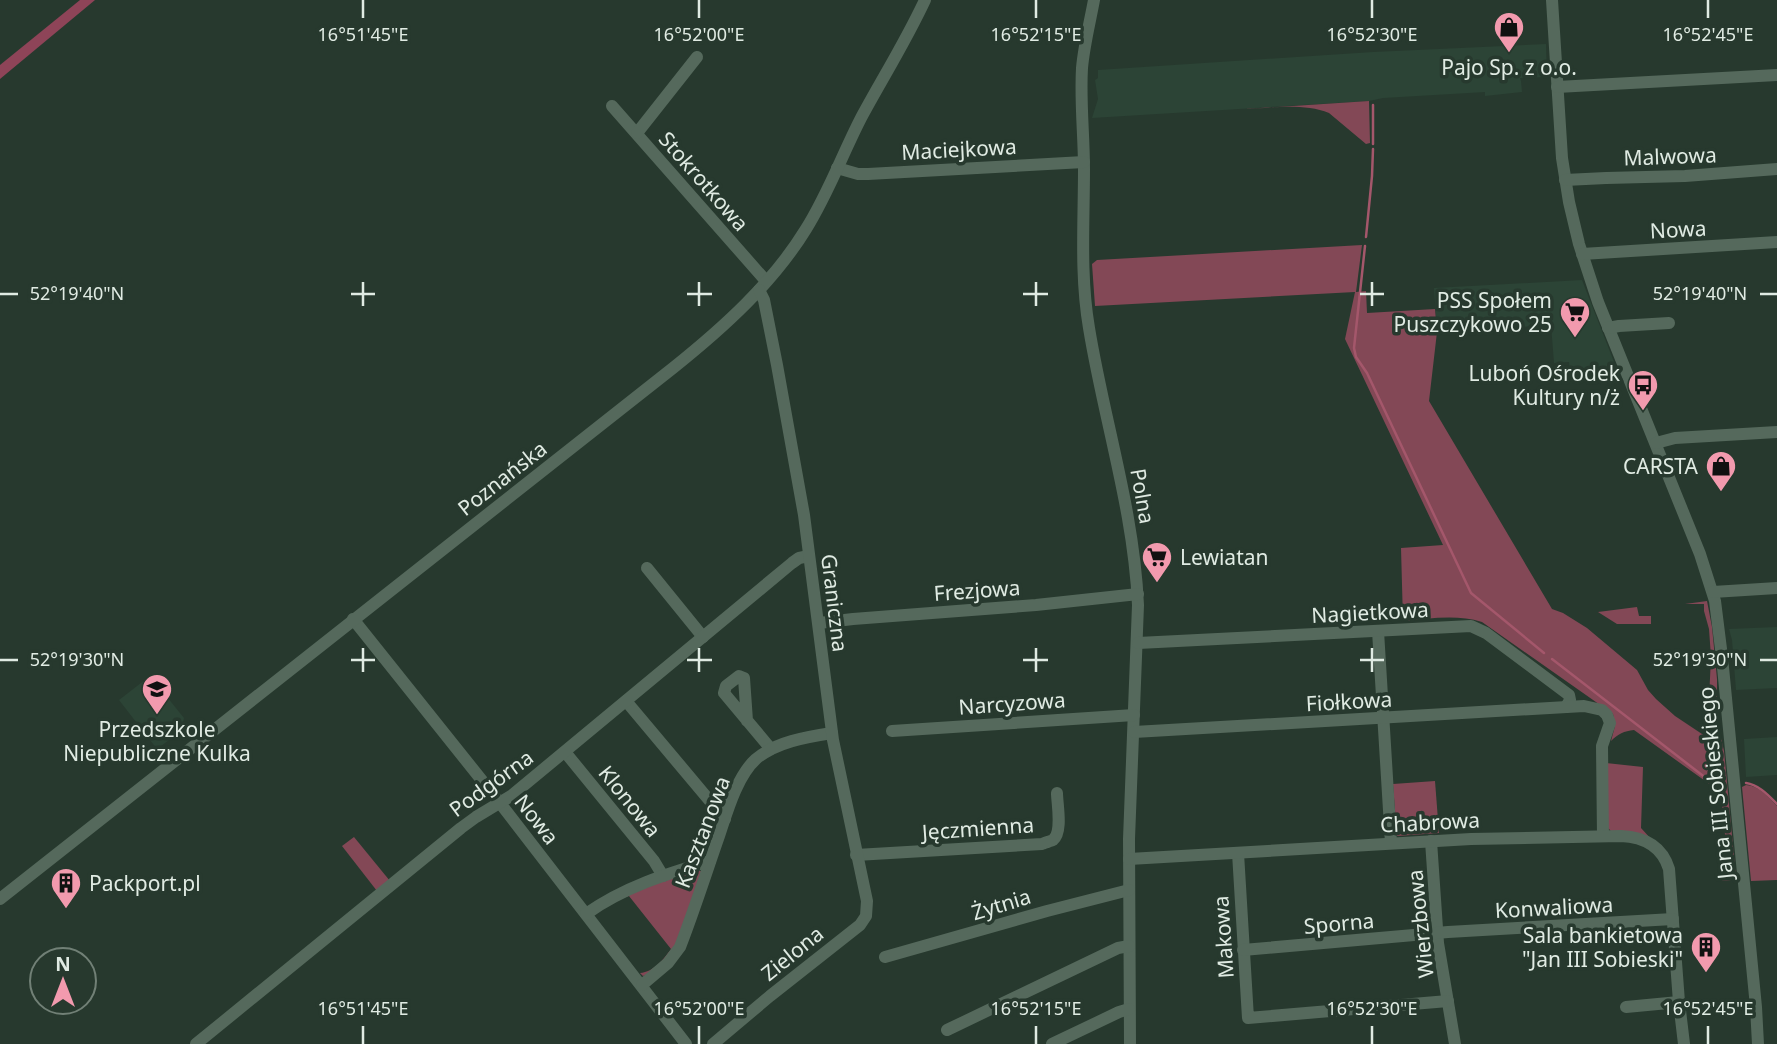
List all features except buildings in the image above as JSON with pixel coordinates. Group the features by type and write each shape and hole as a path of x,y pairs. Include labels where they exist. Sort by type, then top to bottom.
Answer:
{"street":[{"name":"Poznańska","path":"0,899 686,357 730,318 762,286 806,230 861,119 925,0"},
{"name":"Polna","path":"1094,0 1082,72 1082,251 1086,309 1095,363 1119,467 1138,594 1129,859 1130,1044"},
{"name":"Jana III Sobieskiego","path":"1552,0 1560,146 1571,212 1582,254 1608,328 1656,443 1713,592 1723,657 1758,1044"},
{"path":"637,133 696,57"},
{"path":"1557,87 1777,75"},
{"name":"Stokrotkowa","path":"612,106 762,286"},
{"name":"Maciejkowa","path":"837,168 868,174 1084,162"},
{"name":"Malwowa","path":"1565,180 1685,176 1777,169"},
{"name":"Nowa","path":"1582,254 1777,242"},
{"name":"Graniczna","path":"762,286 804,515 832,733 867,906 863,920"},
{"path":"1608,328 1669,323"},
{"path":"1656,443 1675,438 1777,432"},
{"name":"Podgórna","path":"196,1044 461,828 500,803 565,752 792,563 809,556"},
{"path":"647,568 703,637"},
{"path":"1713,592 1777,588"},
{"name":"Frezjowa","path":"818,623 1138,594"},
{"name":"Nowa","path":"353,619 687,1044"},
{"name":"Nagietkowa","path":"1138,643 1459,626 1478,628 1569,695 1570,700 1566,707"},
{"path":"1378,631 1391,843"},
{"path":"626,701 725,819"},
{"name":"Fiołkowa","path":"1133,733 1594,707 1607,715 1609,723 1602,746 1603,836"},
{"name":"Narcyzowa","path":"892,730 1134,715"},
{"path":"747,721 771,749"},
{"name":"Kasztanowa","path":"642,985 677,953 725,819 745,772 754,761 771,749 785,743 832,733"},
{"name":"Klonowa","path":"565,752 654,861 663,876"},
{"name":"Jęczmienna","path":"856,855 1042,844 1054,839 1059,827 1056,793"},
{"name":"Chabrowa","path":"1129,859 1432,841 1603,836 1632,836 1642,839 1660,852 1669,869 1684,1044"},
{"name":"Wierzbowa","path":"1432,841 1437,933 1455,1044"},
{"name":"Makowa","path":"1238,853 1248,1018 1448,1001"},
{"path":"586,914 610,898 663,876 710,861"},
{"name":"Żytnia","path":"885,957 1129,890"},
{"name":"Konwaliowa","path":"1437,933 1673,919"},
{"name":"Zielona","path":"713,1044 863,920"},
{"name":"Sporna","path":"1243,950 1437,933"},
{"path":"947,1030 1108,952 1129,946"},
{"path":"1626,1007 1679,1002"},
{"path":"1052,1044 1129,1009"}],"shaded area":[{"path":"80,0 95,0 0,79 0,65"},
{"name":"Pajo Sp. z o.o.","path":"1546,44 1547,77 1520,78 1522,92 1485,96 1485,92 1383,98 1092,118 1098,99 1095,80 1098,78 1098,70"},
{"path":"1369,101 1370,143 1366,144 1329,113 1319,110 1287,107 1245,109"},
{"path":"1362,245 1356,292 1366,291 1367,313 1435,309 1437,332 1429,401 1552,609 1587,628 1637,670 1656,699 1675,716 1711,740 1709,629 1704,604 1685,604 1707,601 1717,679 1715,713 1724,751 1736,878 1721,881 1729,875 1721,794 1715,788 1634,730 1621,733 1611,741 1615,726 1613,714 1482,622 1452,618 1403,621 1401,548 1443,545 1345,339 1355,292 1095,306 1092,264 1097,260"},
{"path":"1582,280 1616,367 1570,370 1569,362 1554,363 1551,325 1437,332 1434,288"},
{"path":"1637,607 1639,616 1651,616 1651,624 1617,624 1598,612"},
{"path":"1777,627 1777,688 1736,690 1729,629"},
{"path":"150,676 184,718 181,731 157,749 119,700"},
{"path":"1777,737 1777,775 1746,777 1744,739"},
{"path":"1606,763 1643,767 1641,828 1651,839 1611,831 1607,827"},
{"path":"1435,781 1439,833 1397,836 1393,784"},
{"path":"1746,785 1760,790 1777,806 1777,880 1751,881 1742,787"},
{"path":"354,837 390,881 377,891 342,846"},
{"path":"697,869 702,874 674,950 656,969 643,976 640,973 654,968 671,949 629,896 616,899"}],"waterway":[{"path":"1373,105 1373,144"},
{"path":"1366,237 1373,149"},
{"path":"1365,246 1354,348 1356,357 1367,373 1471,593 1544,653"},
{"path":"1552,659 1723,789"},
{"path":"1746,783 1759,788 1777,804"}],"place":[{"name":"Pajo Sp. z o.o.","path":"1509,54"},
{"name":"PSS Społem Puszczykowo 25","path":"1575,339"},
{"name":"Luboń Ośrodek Kultury n/ż","path":"1643,412"},
{"name":"CARSTA","path":"1721,493"},
{"name":"Lewiatan","path":"1157,584"},
{"name":"Przedszkole Niepubliczne Kulka","path":"157,716"},
{"name":"Packport.pl","path":"66,910"},
{"name":"Sala bankietowa \"Jan III Sobieski\"","path":"1706,974"}]}
